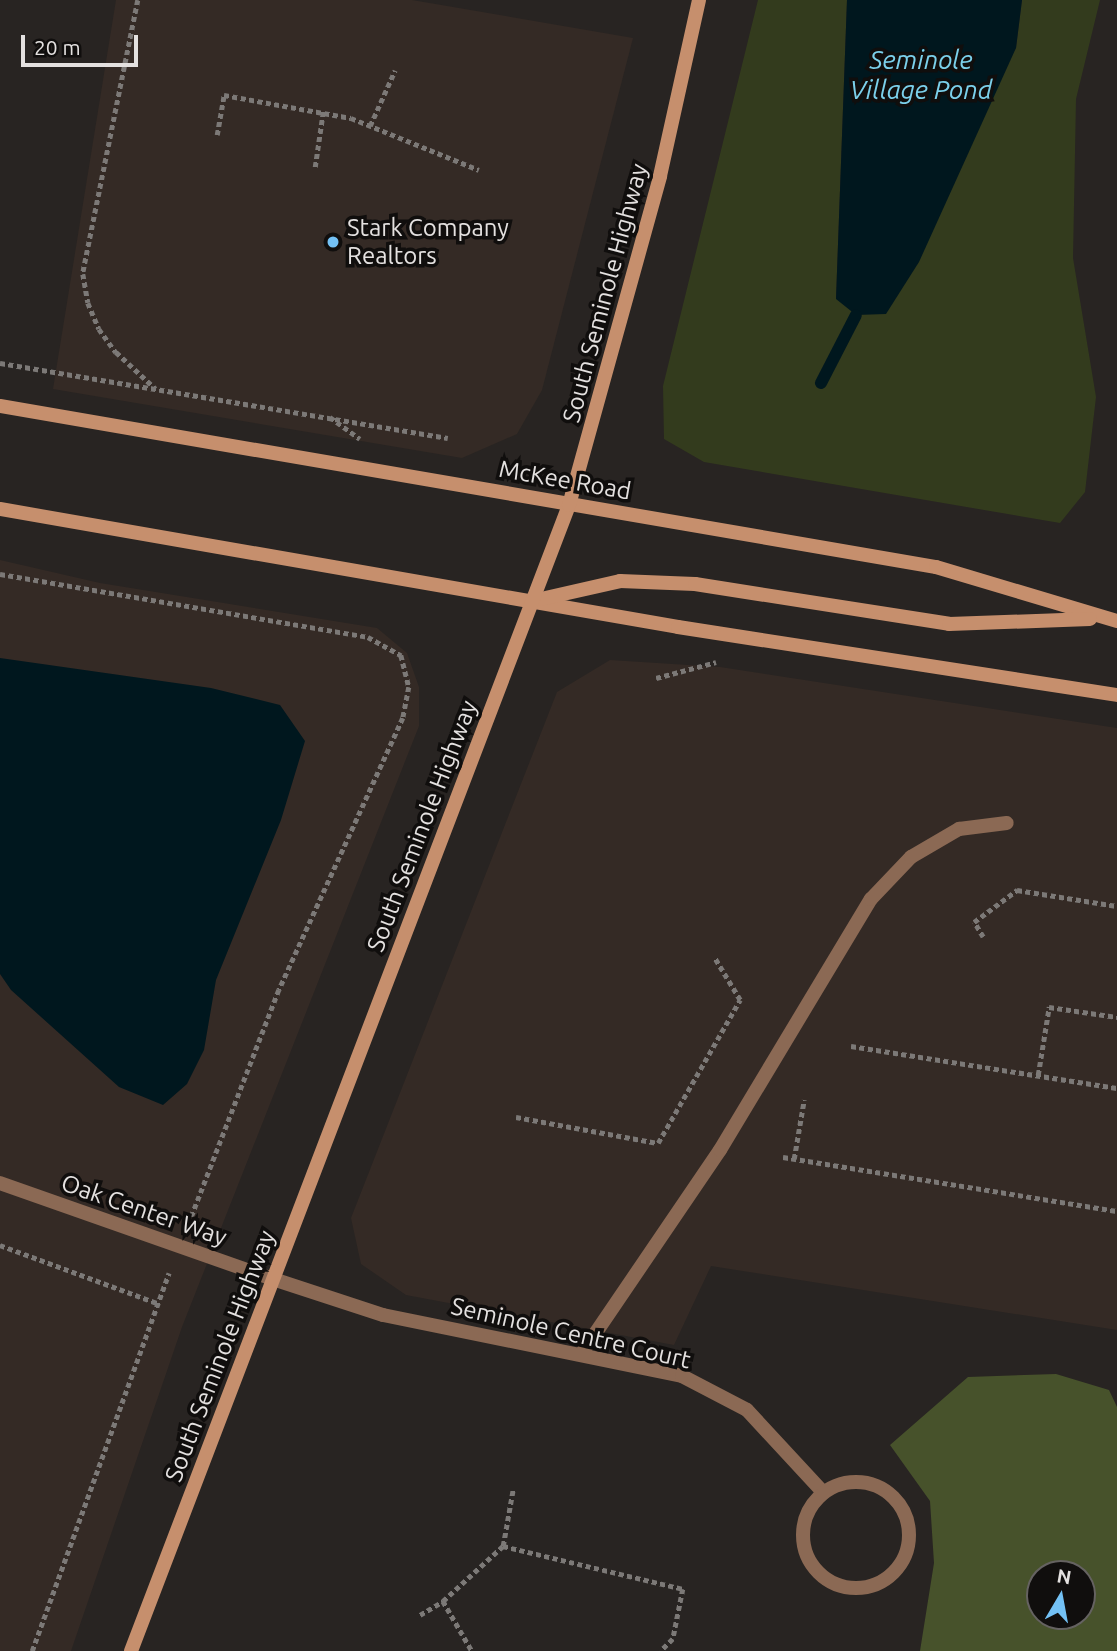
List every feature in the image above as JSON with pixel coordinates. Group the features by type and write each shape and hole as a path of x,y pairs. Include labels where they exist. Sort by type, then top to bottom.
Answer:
{"main road":[{"name":"South Seminole Highway","path":"131,1651 569,505 660,176 699,0"},
{"name":"McKee Road","path":"0,406 936,567 1101,619 1117,621"},
{"path":"0,509 534,601 1117,695"},
{"path":"534,601 620,581 695,584 949,624 1101,619"}],"street":[{"path":"582,1353 720,1150 871,899 912,857 958,829 1007,823"},
{"name":"Oak Center Way","path":"0,1183 273,1279"},
{"name":"Seminole Centre Court","path":"273,1279 383,1315 582,1353 682,1376 747,1410 823,1492"},
{"path":"858,1481 876,1485 897,1503 908,1527 908,1546 888,1577 857,1588 841,1586 813,1567 802,1536 804,1519 823,1492 858,1481"}],"path":[{"path":"138,0 83,274 88,303 99,329 116,352 157,389"},
{"path":"370,126 395,70"},
{"path":"217,135 224,95 323,112 370,126 480,170"},
{"path":"315,167 323,112"},
{"path":"0,363 327,415 448,439"},
{"path":"327,415 359,438"},
{"path":"0,574 368,637 401,655 409,687 403,718 279,990 189,1223"},
{"path":"983,937 974,922 1017,890 1117,906"},
{"path":"516,1117 658,1143 740,1000 714,957"},
{"path":"1038,1075 1049,1007 1117,1017"},
{"path":"852,1046 1117,1088"},
{"path":"794,1159 804,1100"},
{"path":"783,1157 1117,1211"},
{"path":"0,1245 157,1304"},
{"path":"32,1651 169,1273"},
{"path":"420,1615 443,1601 503,1546 513,1489"},
{"path":"503,1546 683,1589 673,1639 661,1651"},
{"path":"443,1601 472,1651"}],"shaded area":[{"path":"116,0 412,0 633,38 542,390 517,434 462,458 53,389"},
{"path":"0,560 100,583 377,628 407,653 419,687 419,726 182,1327 71,1651 0,1651"},
{"path":"610,660 720,667 1117,728 1117,1330 711,1266 674,1345 406,1295 361,1264 351,1218 557,692"}],"green space":[{"path":"758,0 847,0 836,299 1016,48 1022,0 1100,0 1076,99 1073,258 1096,397 1085,492 1060,523 704,462 664,439 663,386"},
{"path":"1056,1374 1109,1390 1117,1407 1117,1651 920,1651 934,1563 930,1501 890,1445 968,1377"}],"water":[{"name":"Seminole Village Pond","path":"847,0 1022,0 1016,48 919,262 886,314 856,315 836,299"},
{"path":"0,658 211,688 280,705 305,741 281,820 216,980 204,1050 187,1084 163,1105 119,1087 11,990 0,974"}],"waterway":[{"path":"821,383 856,315"}],"place":[{"name":"Stark Company Realtors","path":"333,242"}]}
